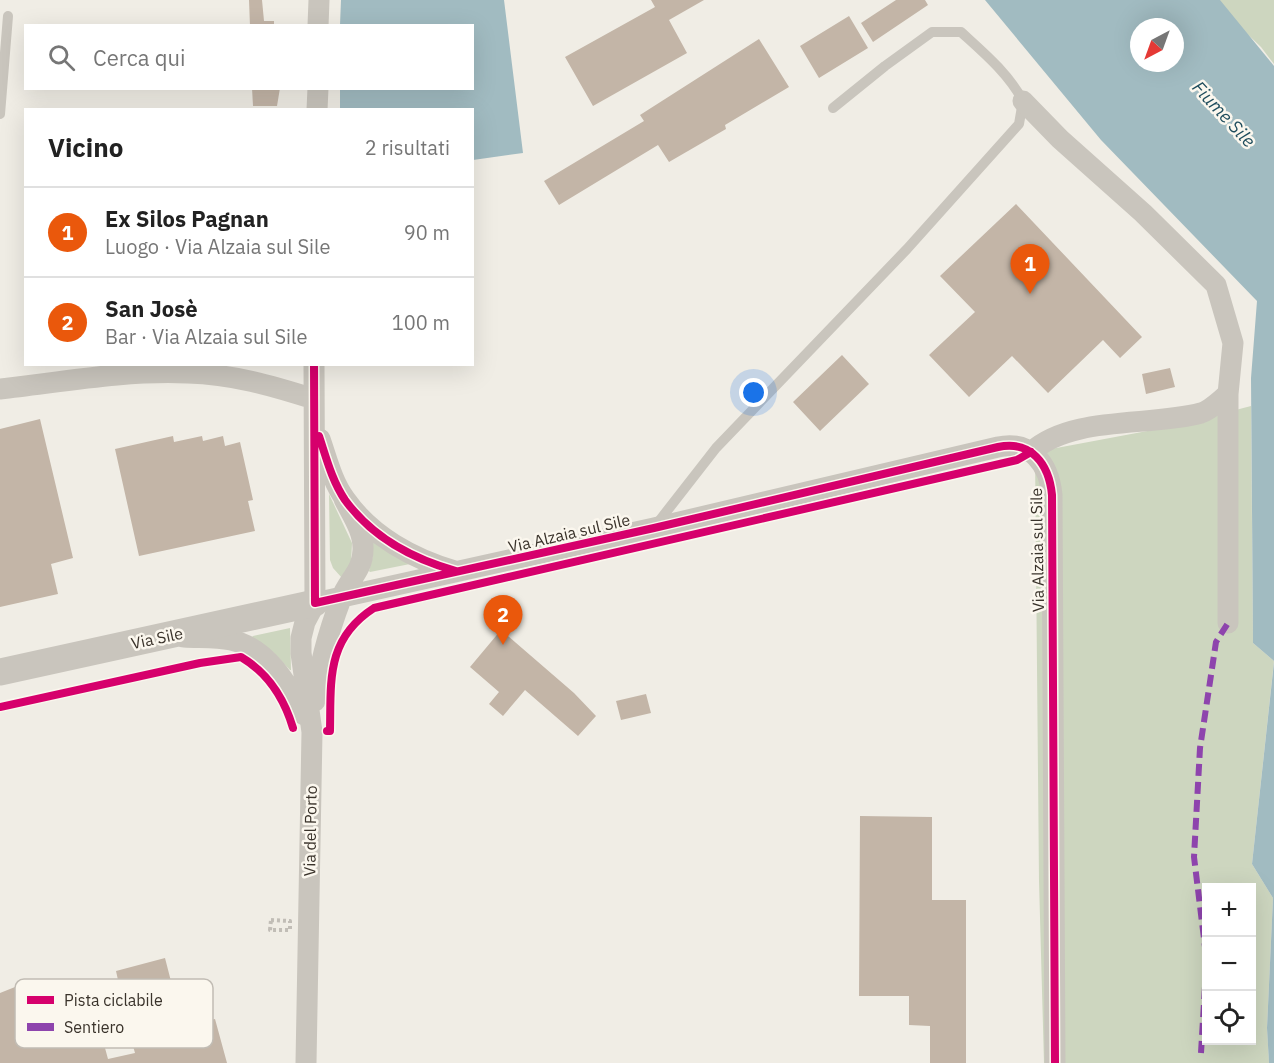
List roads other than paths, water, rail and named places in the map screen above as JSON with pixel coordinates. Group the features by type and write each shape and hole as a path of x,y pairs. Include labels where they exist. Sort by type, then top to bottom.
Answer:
{"street":[{"path":"318,0 318,24"},
{"path":"317,108 318,90"},
{"path":"1023,101 1060,139 1143,213 1216,285 1233,343 1228,394 1228,623"},
{"path":"315,366 315,603"},
{"path":"0,389 153,372 190,373 228,376 265,384 314,399"},
{"path":"1031,452 1042,442 1067,432 1204,412 1228,394"},
{"path":"312,732 321,659 341,597 361,565 363,553 363,541 359,530 332,475 314,422"},
{"name":"Via Alzaia sul Sile","path":"315,603 654,528 1007,445 1025,447 1048,476 1052,495 1055,1063"},
{"path":"344,499 382,536 406,552 429,563 457,572"},
{"name":"Via Sile","path":"0,672 315,603"},
{"name":"Via del Porto","path":"306,1063 312,732 301,638 305,622 315,603"},
{"path":"166,636 231,640 259,654 288,684 312,732"}],"lane":[{"path":"0,114 8,16"},
{"path":"654,528 716,448 907,249 1019,124 1023,101 1015,86 999,68 961,32 932,32 833,108"}],"water":[{"path":"341,0 504,0 523,153 474,160 474,108 340,108 340,90 474,90 474,24 340,24"},
{"name":"Fiume Sile","path":"985,0 1220,0 1274,66 1274,661 1253,643 1251,378 1257,301 1101,140"},
{"path":"1274,662 1274,1063 1269,1063 1267,1028 1273,898 1252,864"}],"place":[{"name":"Ex Silos Pagnan","path":"1030,294"},
{"name":"San Josè","path":"503,645"}]}
